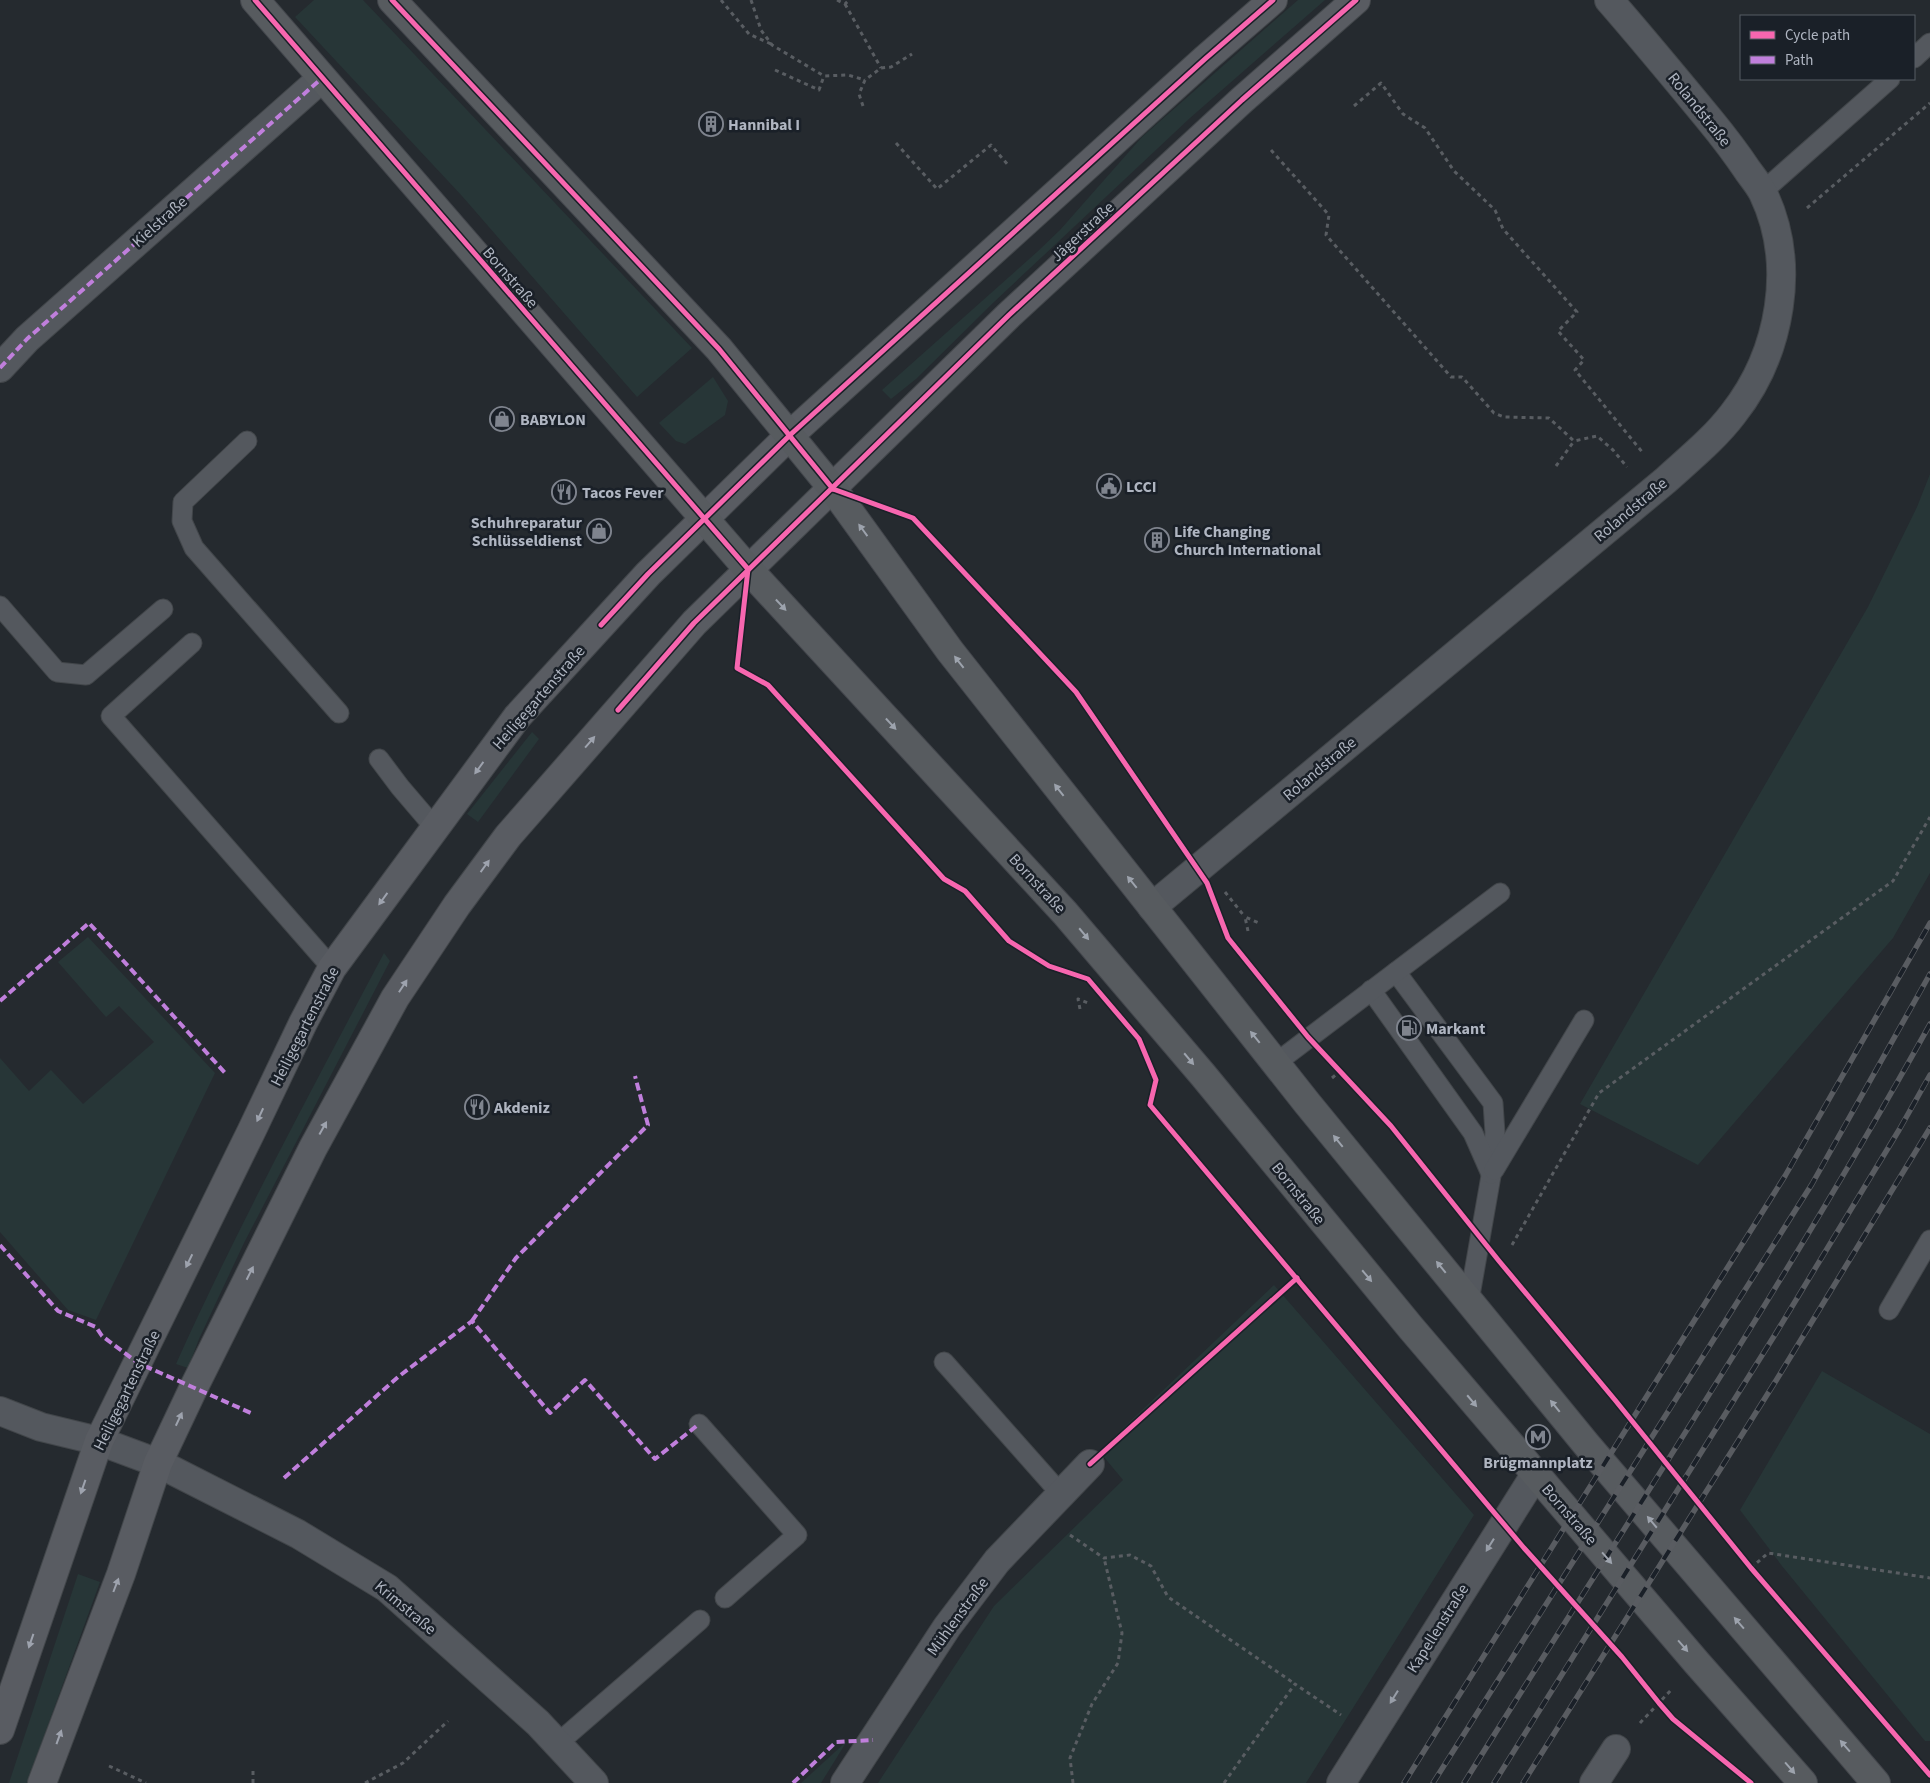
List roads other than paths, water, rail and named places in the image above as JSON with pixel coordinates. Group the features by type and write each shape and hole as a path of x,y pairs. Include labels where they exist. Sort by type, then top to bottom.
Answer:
{"main road":[{"name":"Bornstraße","path":"255,0 676,485 704,520 1066,913 1209,1082 1361,1269 1535,1475 1803,1783"},
{"path":"392,0 719,350 790,435 833,489 950,651 1276,1063 1592,1451 1876,1783"},
{"path":"790,435 1205,59 1273,0"},
{"name":"Jägerstraße","path":"833,489 1009,315 1242,100 1356,0"},
{"name":"Heiligegartenstraße","path":"0,1730 99,1441 243,1150 303,1023 332,968 517,717 648,574 790,435"},
{"path":"42,1783 120,1574 158,1464 194,1387 313,1148 395,998 425,952 508,836 694,624 748,569 833,489"}],"street":[{"name":"Rolandstraße","path":"1152,907 1658,487 1706,445 1733,414 1754,384 1771,344 1778,312 1781,278 1778,237 1762,192 1729,144 1609,0"},
{"name":"Kielstraße","path":"0,368 27,338 322,78"},
{"name":"Krimstraße","path":"0,1411 41,1426 99,1441 158,1464 298,1534 387,1588 538,1723 594,1783"},
{"name":"Mühlenstraße","path":"845,1783 947,1627 997,1561 1090,1464"},
{"name":"Kapellenstraße","path":"1341,1783 1535,1475"},
{"path":"1594,1783 1616,1749"}],"lane":[{"path":"1915,57 1930,43"},
{"path":"1762,192 1889,80"},
{"path":"247,441 183,502 182,521 194,548 339,713"},
{"path":"0,606 56,672 86,675 163,609"},
{"path":"192,643 110,716 332,968"},
{"path":"379,760 435,828"},
{"path":"1276,1063 1500,893"},
{"path":"1396,972 1493,1103 1496,1133 1491,1176 1469,1300"},
{"path":"1371,990 1473,1133 1491,1176"},
{"path":"1491,1176 1584,1020"},
{"path":"1889,1310 1930,1240"},
{"path":"944,1362 1061,1494"},
{"path":"700,1424 797,1535 725,1598"},
{"path":"557,1744 700,1620"}],"railway":[{"path":"1404,1783 1785,1176 1930,923"},
{"path":"1433,1783 1812,1184 1930,974"},
{"path":"1464,1783 1761,1312 1875,1121 1930,1024"},
{"path":"1494,1783 1776,1333 1899,1130 1930,1075"},
{"path":"1523,1783 1777,1379 1930,1128"}],"place":[{"name":"Hannibal I","path":"711,124"},
{"name":"BABYLON","path":"502,419"},
{"name":"LCCI","path":"1109,486"},
{"name":"Tacos Fever","path":"564,492"},
{"name":"Schuhreparatur Schlüsseldienst","path":"599,531"},
{"name":"Life Changing Church International","path":"1157,540"},
{"name":"Markant","path":"1409,1028"},
{"name":"Akdeniz","path":"477,1107"},
{"name":"Brügmannplatz","path":"1538,1437"}]}
